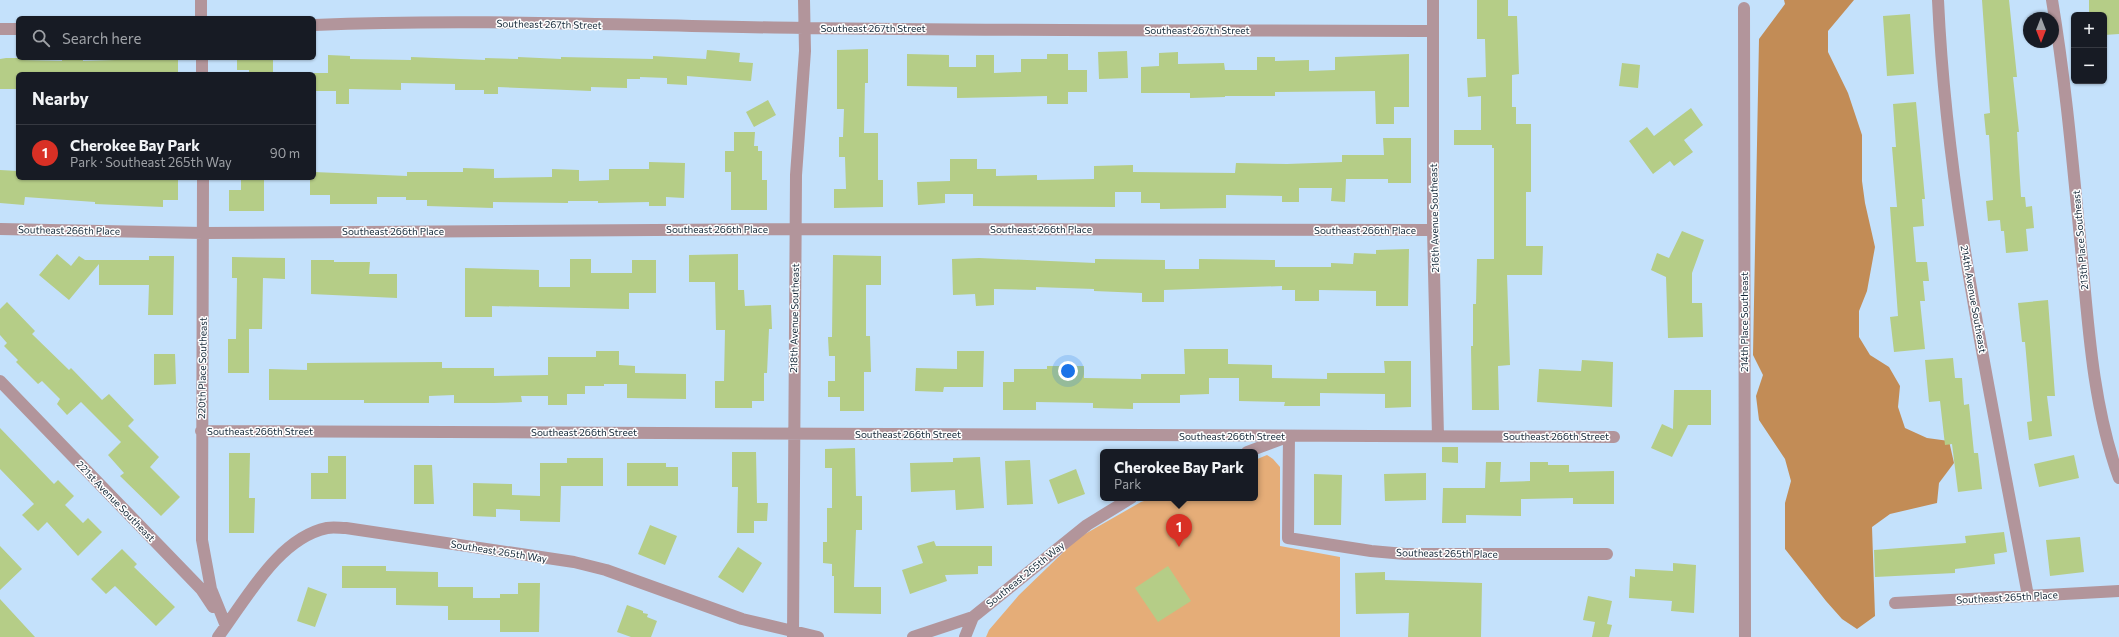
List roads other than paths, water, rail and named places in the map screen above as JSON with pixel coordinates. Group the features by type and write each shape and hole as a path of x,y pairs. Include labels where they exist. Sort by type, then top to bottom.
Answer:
{"street":[{"path":"201,0 201,16"},
{"name":"218th Avenue Southeast","path":"793,634 795,228 797,149 805,51 804,0"},
{"name":"216th Avenue Southeast","path":"1433,0 1433,230 1438,436"},
{"name":"214th Avenue Southeast","path":"1938,0 1950,149 1966,253 2028,596"},
{"name":"213th Place Southeast","path":"2052,0 2062,67 2088,328 2102,414 2119,478"},
{"name":"214th Place Southeast","path":"1744,8 1745,637"},
{"name":"Southeast 267th Street","path":"316,24 365,22 527,23 804,28 1433,31"},
{"path":"0,29 16,29"},
{"path":"202,60 202,72"},
{"name":"220th Place Southeast","path":"203,180 201,431 202,540 211,589 226,626"},
{"name":"Southeast 266th Place","path":"0,229 203,233 795,228 1433,230"},
{"name":"221st Avenue Southeast","path":"0,381 201,589 226,626"},
{"name":"Southeast 266th Street","path":"201,431 1614,437"},
{"path":"1255,449 1289,436"},
{"name":"Southeast 265th Place","path":"1289,436 1288,538 1371,551 1405,554 1607,554"},
{"name":"Southeast 265th Way","path":"913,637 973,617 1087,525 1126,501"},
{"name":"Southeast 265th Way","path":"218,637 281,554 297,542 327,528 346,528 574,562 606,570 742,619 793,634 818,637"},
{"name":"Southeast 265th Place","path":"1895,603 2119,591"},
{"path":"965,637 973,617"}],"place":[{"name":"Cherokee Bay Park","path":"1179,547"}]}
